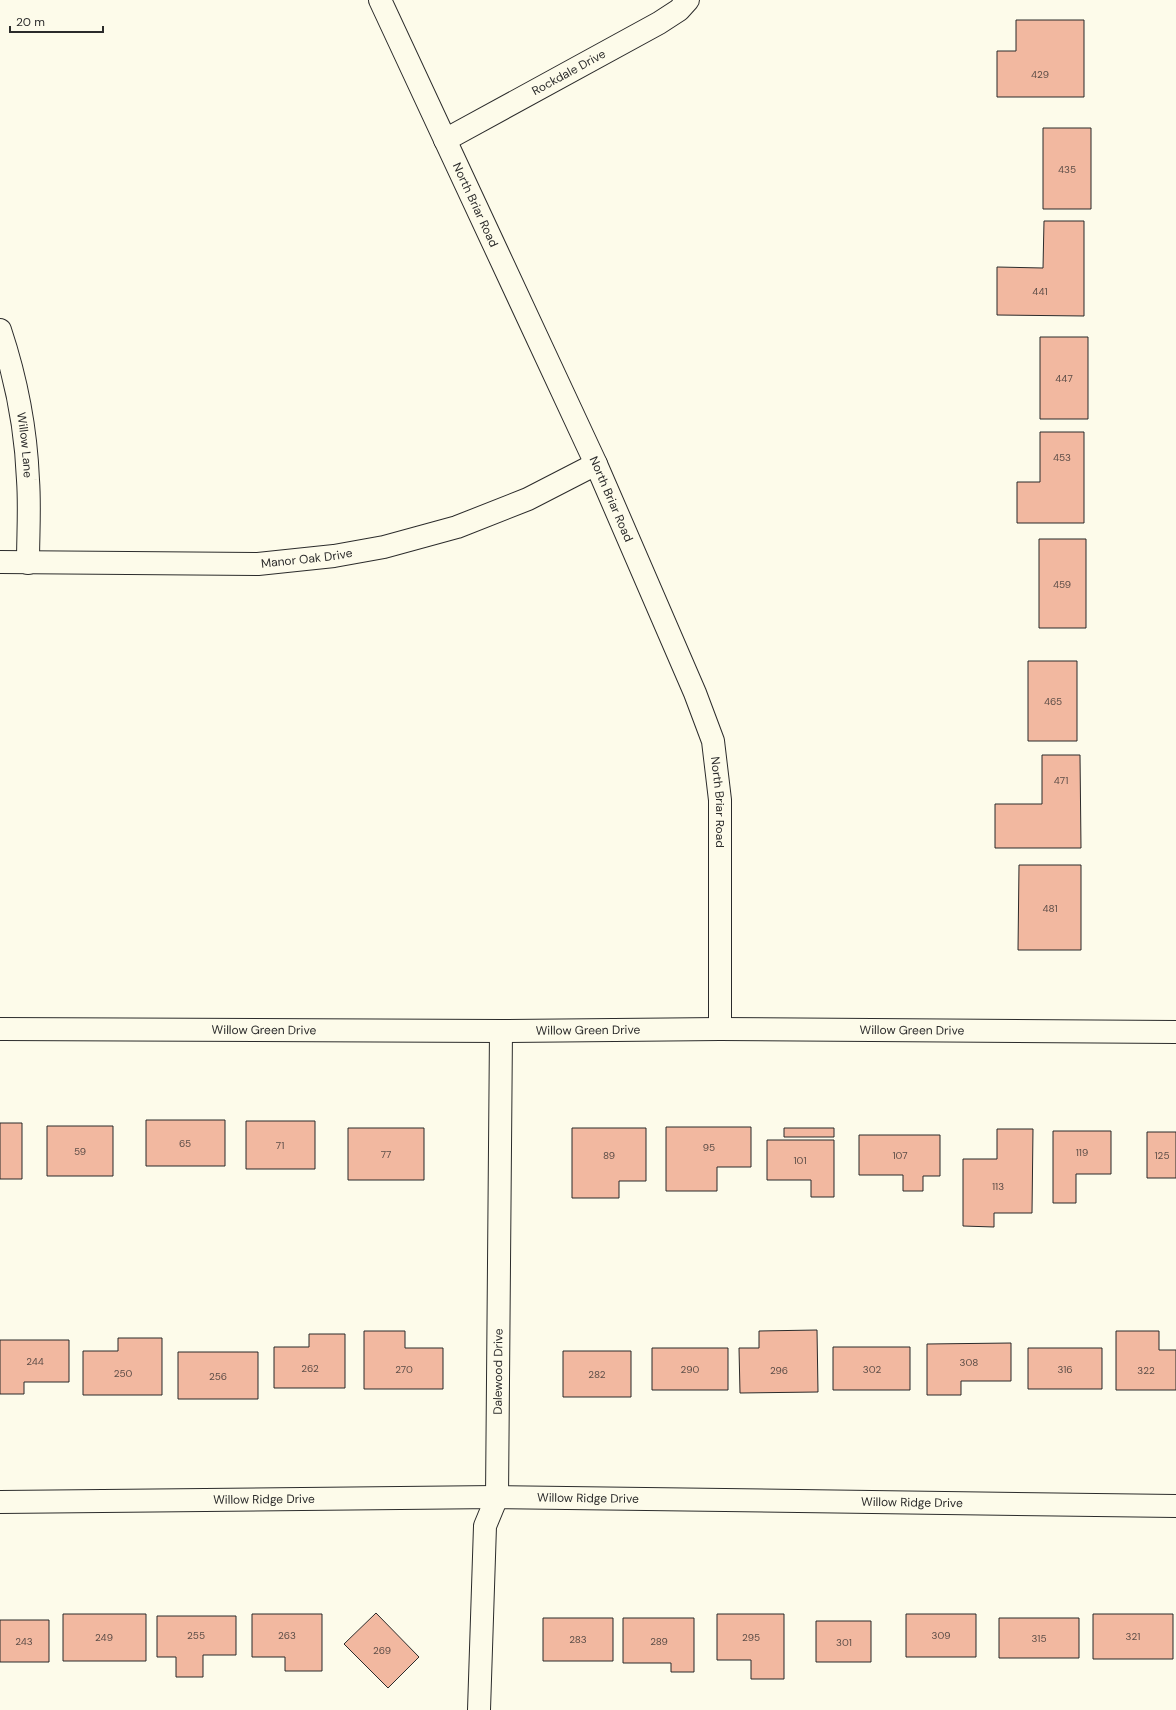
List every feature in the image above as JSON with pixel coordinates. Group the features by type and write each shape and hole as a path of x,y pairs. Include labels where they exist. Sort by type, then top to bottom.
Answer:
{"street":[{"name":"North Briar Road","path":"380,0 596,464 695,693 712,742 720,800 720,1029"},
{"name":"Rockdale Drive","path":"445,140 659,23 679,10 688,0"},
{"name":"Willow Lane","path":"0,330 9,358 22,419 28,480 28,563"},
{"name":"Manor Oak Drive","path":"0,562 258,564 334,556 384,547 457,527 528,499 596,464"},
{"name":"Willow Green Drive","path":"0,1029 502,1031 720,1029 1176,1032"},
{"name":"Dalewood Drive","path":"479,1710 486,1526 497,1497 502,1031"},
{"name":"Willow Ridge Drive","path":"0,1502 497,1497 1176,1506"}],"building":[{"path":"1016,20 1084,20 1084,97 997,97 997,51 1016,51"},
{"path":"1043,128 1091,128 1091,209 1043,209"},
{"path":"1044,221 1084,221 1084,316 997,315 997,267 1043,268"},
{"path":"1040,337 1088,337 1088,419 1040,419"},
{"path":"1040,432 1084,432 1084,523 1017,523 1017,482 1040,482"},
{"path":"1039,539 1086,539 1086,628 1039,628"},
{"path":"1028,661 1077,661 1077,741 1028,741"},
{"path":"1042,755 1080,755 1081,848 995,848 995,804 1042,804"},
{"path":"1019,865 1081,865 1081,950 1018,950"},
{"path":"146,1120 225,1120 225,1166 146,1166"},
{"path":"246,1121 315,1121 315,1169 246,1169"},
{"path":"0,1123 22,1123 22,1179 0,1179"},
{"path":"47,1126 113,1126 113,1176 47,1176"},
{"path":"666,1127 751,1127 751,1167 717,1167 717,1191 666,1191"},
{"path":"348,1128 424,1128 424,1180 348,1180"},
{"path":"572,1128 646,1128 646,1181 619,1181 619,1198 572,1198"},
{"path":"784,1128 834,1128 834,1137 784,1137"},
{"path":"997,1129 1033,1129 1032,1213 994,1213 994,1227 963,1226 963,1159 997,1159"},
{"path":"1053,1131 1111,1131 1111,1174 1076,1174 1076,1203 1053,1203"},
{"path":"1147,1132 1176,1132 1176,1178 1147,1178"},
{"path":"859,1135 940,1135 940,1176 923,1176 923,1191 903,1191 903,1175 859,1175"},
{"path":"767,1140 834,1140 834,1197 811,1197 811,1180 767,1180"},
{"path":"817,1330 818,1392 740,1393 739,1348 759,1348 759,1331"},
{"path":"364,1331 405,1331 405,1348 443,1348 443,1389 364,1389"},
{"path":"1116,1331 1159,1331 1159,1350 1176,1350 1176,1390 1116,1390"},
{"path":"309,1334 345,1334 345,1388 274,1388 274,1347 309,1347"},
{"path":"118,1338 162,1338 162,1395 83,1395 83,1351 118,1351"},
{"path":"0,1340 69,1340 69,1382 24,1382 24,1394 0,1394"},
{"path":"1011,1343 1011,1381 961,1381 961,1395 927,1395 927,1344"},
{"path":"833,1347 910,1347 910,1390 833,1390"},
{"path":"652,1348 728,1348 728,1390 652,1390"},
{"path":"1028,1348 1102,1348 1102,1389 1028,1389"},
{"path":"563,1351 631,1351 631,1397 563,1397"},
{"path":"178,1352 258,1352 258,1399 178,1399"},
{"path":"376,1613 419,1657 388,1688 344,1644"},
{"path":"63,1614 146,1614 146,1661 63,1661"},
{"path":"252,1614 322,1614 322,1671 285,1671 285,1657 252,1657"},
{"path":"717,1614 784,1614 784,1679 751,1679 751,1660 717,1660"},
{"path":"906,1614 976,1614 976,1657 906,1657"},
{"path":"1093,1614 1173,1614 1173,1659 1093,1659"},
{"path":"157,1616 236,1616 236,1655 203,1655 203,1677 176,1677 176,1657 157,1657"},
{"path":"543,1618 613,1618 613,1661 543,1661"},
{"path":"623,1618 694,1618 694,1672 671,1672 671,1663 623,1663"},
{"path":"999,1618 1079,1618 1079,1658 999,1658"},
{"path":"0,1620 49,1620 49,1662 0,1662"},
{"path":"816,1621 871,1621 871,1662 816,1662"}]}
